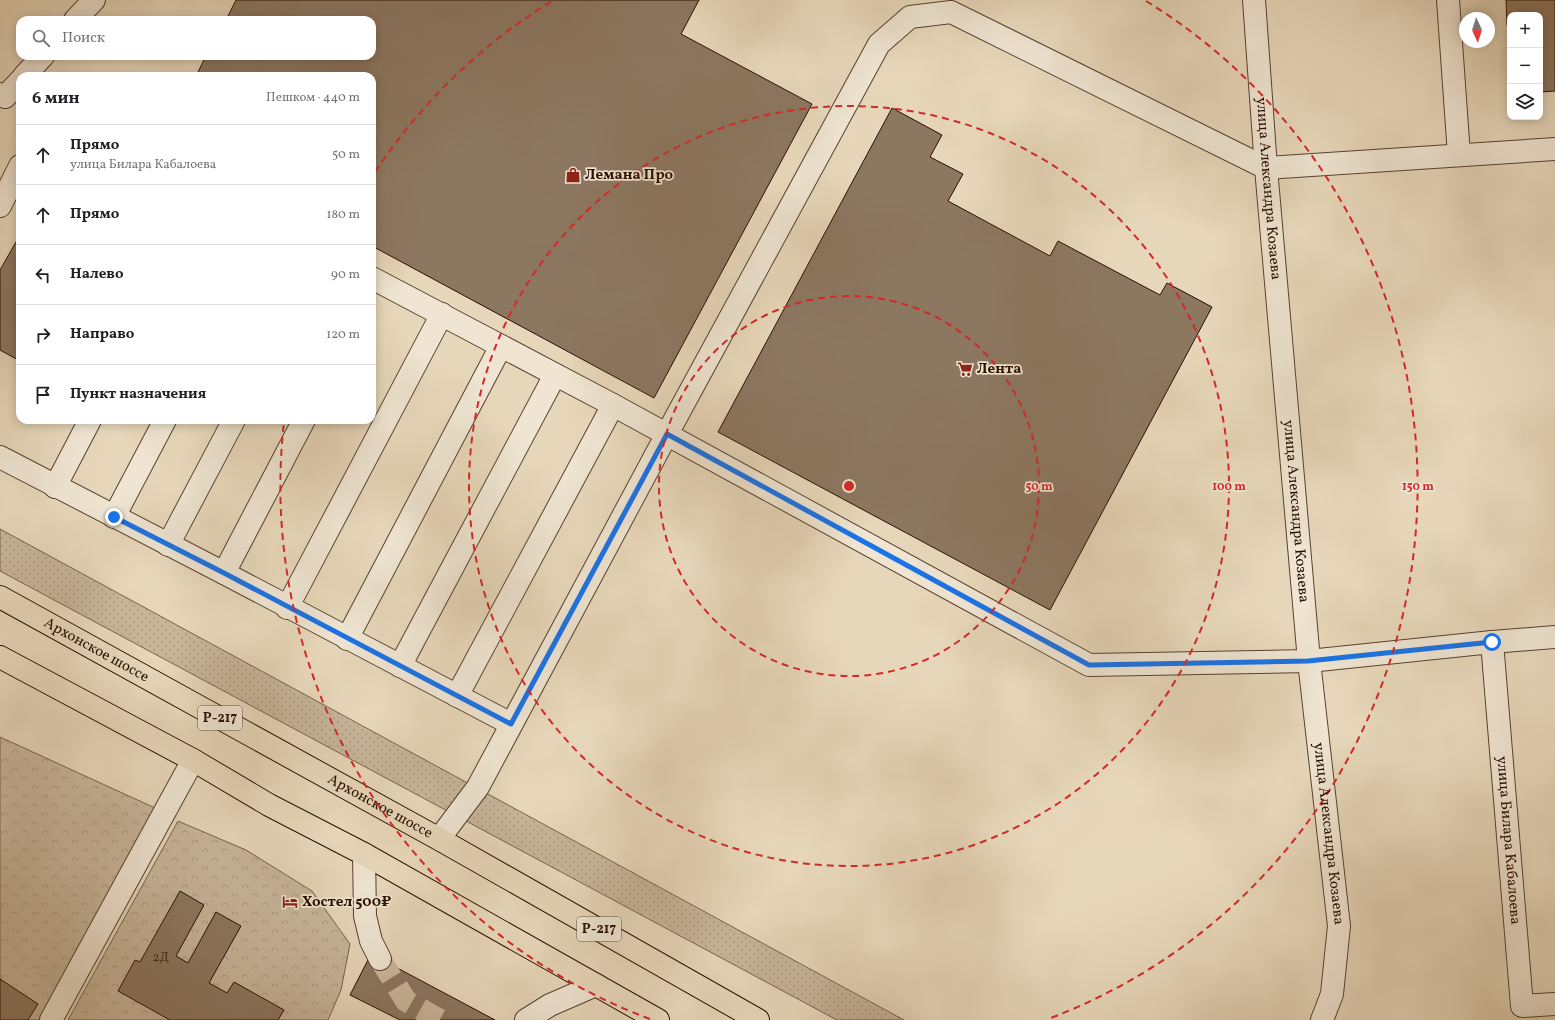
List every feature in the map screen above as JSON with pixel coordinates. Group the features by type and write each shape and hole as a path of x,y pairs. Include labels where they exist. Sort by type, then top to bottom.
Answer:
{"highway":[{"name":"Архонское шоссе","path":"0,597 439,839 758,1020"},
{"path":"0,657 193,760 269,805 364,854 658,1020"}],"street":[{"path":"79,16 94,0"},
{"name":"улица Александра Козаева","path":"1254,0 1266,168 1308,661 1339,926 1332,994 1322,1020"},
{"path":"1448,0 1459,155"},
{"path":"439,839 478,786 879,44 910,17 951,12 1266,168 1555,149"},
{"path":"28,72 39,60"},
{"path":"0,94 5,97 16,85"},
{"path":"0,206 16,174"},
{"path":"376,284 442,314 613,405 1089,665 1308,661 1555,637"},
{"path":"287,608 442,314"},
{"path":"347,639 501,346"},
{"path":"400,666 555,375"},
{"path":"457,696 613,405"},
{"path":"55,487 88,424"},
{"path":"114,517 163,424"},
{"path":"168,545 232,424"},
{"path":"224,573 302,424"},
{"path":"0,457 511,724"},
{"name":"улица Билара Кабалоева","path":"1492,642 1523,1013 1555,1004"},
{"path":"51,1020 193,760"},
{"path":"364,854 365,916 371,941 380,959"},
{"path":"526,1020 550,1005 596,985"}],"green space":[{"path":"0,529 904,1020 837,1020 0,571"},
{"path":"0,737 155,808 39,1020 0,1020"},
{"path":"178,821 246,850 312,891 350,944 341,990 328,1020 68,1020"}],"building":[{"name":"Лемана Про","path":"236,0 699,0 681,34 812,104 654,398 376,248 376,72 198,72 204,60 376,60 376,16 228,16"},
{"path":"1506,0 1555,0 1555,91 1543,92 1543,12 1507,12 1507,25"},
{"name":"Лента","path":"892,108 942,135 930,157 963,174 948,201 1050,256 1058,241 1160,295 1167,283 1212,307 1050,610 718,432"},
{"path":"16,242 16,359 0,350 0,270"},
{"path":"180,891 204,905 176,956 188,963 216,912 241,926 209,983 227,993 234,982 284,1010 278,1020 170,1020 118,991 135,960 140,962"},
{"path":"371,954 495,1020 400,1020 350,995"},
{"path":"0,979 38,1004 28,1020 0,1020"}],"tunnel":[{"path":"380,959 406,1001 440,1020"}],"place":[{"name":"Лемана Про","path":"573,175"},
{"name":"Лента","path":"965,369"},
{"name":"Хостел 500₽","path":"290,902"}],"route":[{"path":"114,517 224,573 287,608 511,724 667,434 1089,665 1308,661 1492,642"}]}
